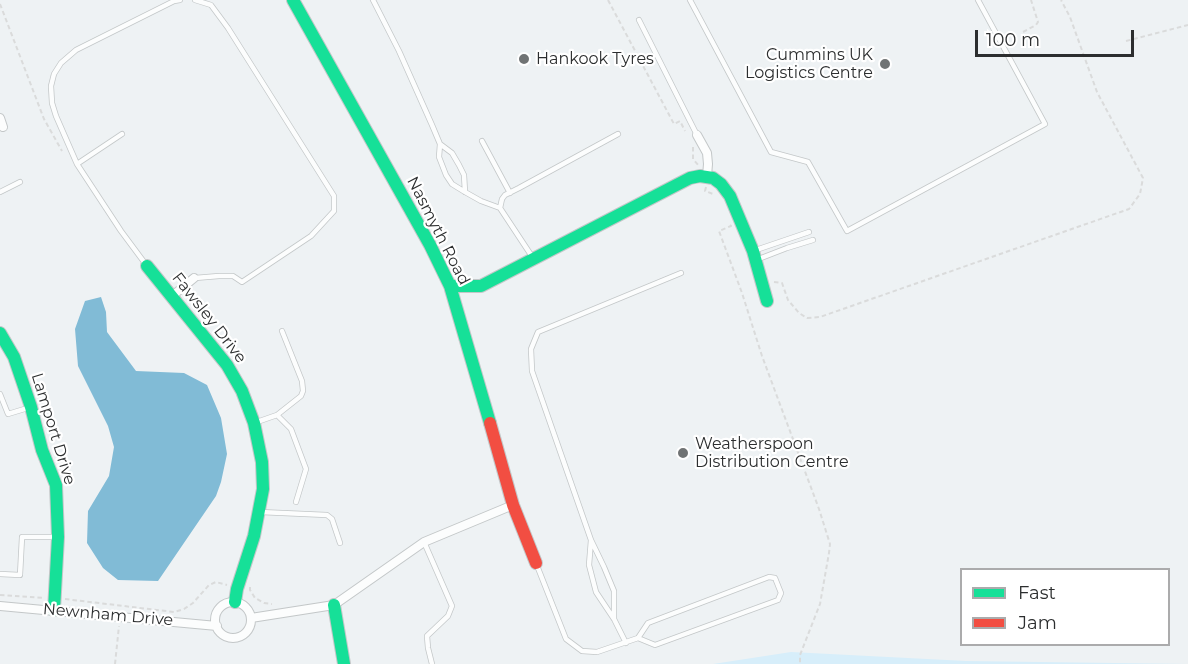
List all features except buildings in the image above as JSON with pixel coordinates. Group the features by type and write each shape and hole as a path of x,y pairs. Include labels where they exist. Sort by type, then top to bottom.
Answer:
{"street":[{"name":"Nasmyth Road","path":"292,0 430,245 450,286 513,505 536,563"},
{"path":"692,135 706,153 707,176"},
{"path":"450,286 482,286 690,178 707,176 721,184 730,196 754,256 767,301"},
{"name":"Fawsley Drive","path":"147,266 227,365 242,391 254,423 262,462 263,489 260,512 235,602"},
{"path":"171,297 194,278"},
{"name":"Lamport Drive","path":"0,333 14,357 31,407 42,450 56,485 58,537 54,604"},
{"path":"251,618 334,605 424,542 513,505"},
{"path":"235,602 246,607 251,618 246,632 234,638 220,632 216,614 219,609 235,602"},
{"name":"Newnham Drive","path":"0,606 54,604 120,616 217,626"},
{"path":"334,605 344,664"}],"lane":[{"path":"147,266 77,164 56,116 52,103 51,86 54,74 61,63 76,50 180,0"},
{"path":"194,278 233,276 242,282 310,236 334,211 334,196 228,28 211,5 195,0"},
{"path":"373,0 399,51 440,144 439,157 446,175 452,184 465,192 500,208 534,260"},
{"path":"690,0 771,152 808,162 847,231 1045,124 978,0"},
{"path":"639,20 692,135"},
{"path":"77,164 122,134"},
{"path":"500,208 502,199 510,193 618,134"},
{"path":"482,141 510,193"},
{"path":"440,144 452,153 459,165 464,175 465,192"},
{"path":"0,192 20,182"},
{"path":"754,256 809,232"},
{"path":"754,256 813,240"},
{"path":"614,619 614,591 591,540 532,371 531,349 538,332 681,273"},
{"path":"254,423 277,415 301,396 303,391 302,381 282,331"},
{"path":"0,394 8,414 31,407"},
{"path":"277,415 291,429 306,469 296,502"},
{"path":"260,512 327,515 332,519 340,543"},
{"path":"0,574 20,574 22,537 58,537"},
{"path":"591,540 589,565 597,592 626,643"},
{"path":"424,542 452,606 448,616 427,636 432,664"},
{"path":"536,563 566,639 582,651 597,652 639,638 648,623 769,577 775,578 781,593 778,600 655,645 639,638"}],"path":[{"path":"608,0 674,124 680,121 692,135"},
{"path":"1023,32 1038,22 1031,0"},
{"path":"763,286 776,281 782,283 788,300 799,313 807,318 820,317 1129,209 1140,194 1143,178 1097,93 1070,17 1061,0"},
{"path":"1126,41 1188,25"},
{"path":"692,144 693,159 707,176 705,191 714,194"},
{"path":"727,216 731,226 719,231 830,544 820,604 800,655 800,664"},
{"path":"0,595 54,604 174,612 193,603 209,585 216,582 237,589"},
{"path":"250,590 264,603 277,606"},
{"path":"115,664 120,616"}],"shaded area":[{"path":"791,652 966,661 1188,664 713,664"}],"water":[{"path":"101,297 106,312 107,332 136,371 184,373 207,385 221,418 227,454 216,496 158,581 118,580 103,568 87,543 88,511 109,476 114,447 108,426 78,366 75,329 85,301"}],"traffic: fast":[{"path":"293,0 430,245 450,286 490,423"},
{"path":"450,286 481,286 690,178 700,176 713,178 730,196 753,251 767,301"},
{"path":"147,266 227,365 242,391 254,423 262,462 263,489 254,536 235,602"},
{"path":"0,333 14,357 31,407 42,450 56,485 58,537 54,610"},
{"path":"334,605 344,664"}],"traffic: jam":[{"path":"490,423 513,505 536,563"}],"place":[{"name":"Hankook Tyres","path":"524,59"},
{"name":"Cummins UK Logistics Centre","path":"885,64"},
{"name":"Weatherspoon Distribution Centre","path":"683,453"}]}
